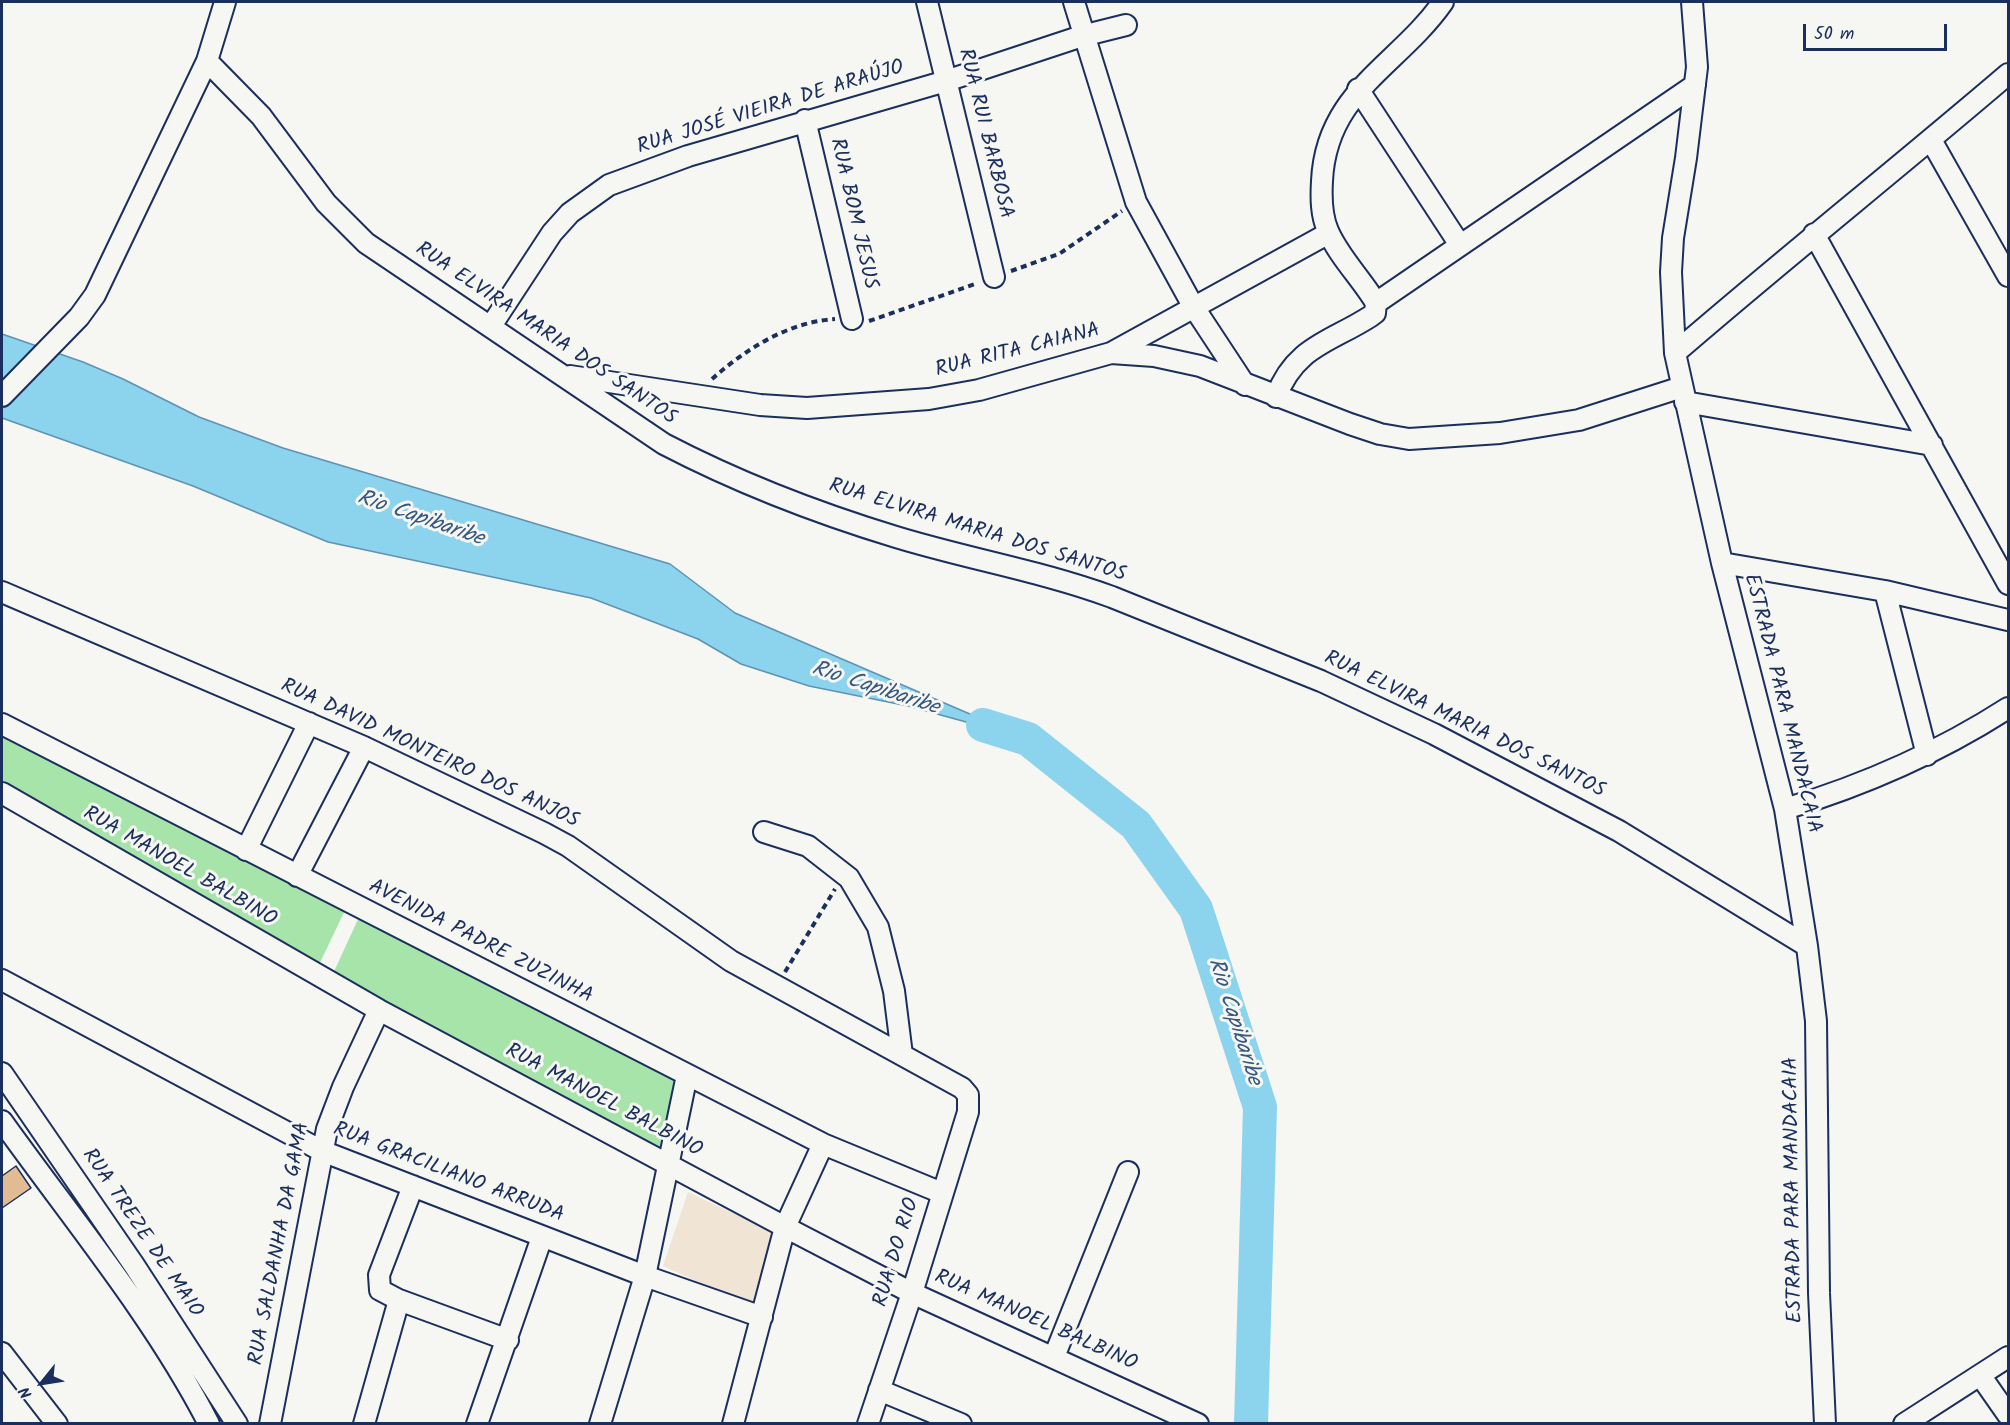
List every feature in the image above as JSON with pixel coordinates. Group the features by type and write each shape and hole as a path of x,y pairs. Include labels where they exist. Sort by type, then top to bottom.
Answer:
{"street":[{"path":"2,396 79,317 94,295 207,61 225,2"},
{"name":"RUA RUI BARBOSA","path":"927,2 994,277"},
{"path":"1074,2 1082,36 1136,202 1193,306 1245,385"},
{"path":"1276,397 1282,381 1311,348 1375,313 1376,303 1329,232 1323,217 1322,169 1329,136 1342,111 1358,89 1417,34 1443,2"},
{"name":"ESTRADA PARA MANDACAIA","path":"1692,2 1697,37 1695,85 1673,238 1671,307 1675,352 1722,563 1785,809 1807,946 1816,1021 1819,1293 1825,1424"},
{"name":"RUA JOSÉ VIEIRA DE ARAÚJO","path":"491,326 552,233 590,197 609,185 805,120 946,81 1082,36 1126,25"},
{"name":"RUA ELVIRA MARIA DOS SANTOS","path":"207,61 261,116 343,223 374,249 664,444 706,466 896,537 1068,581 1155,614 1376,705 1619,831 1807,946"},
{"path":"1675,352 2008,74"},
{"path":"1376,303 1695,85"},
{"path":"1358,89 1460,245"},
{"name":"RUA BOM JESUS","path":"805,120 852,320"},
{"path":"1931,140 2008,276"},
{"path":"1111,353 1329,232"},
{"path":"1814,234 2008,584"},
{"name":"RUA RITA CAIANA","path":"564,375 760,405 807,408 929,399 1028,379 1111,353 1178,360 1380,434 1409,439 1500,433 1579,420 1684,394"},
{"path":"1684,394 1932,445"},
{"path":"1722,563 1885,591 2008,620"},
{"path":"1885,591 1927,755"},
{"name":"RUA DAVID MONTEIRO DOS ANJOS","path":"2,592 364,747 568,846 731,961 956,1084 968,1095"},
{"path":"1785,809 1882,776 1927,755 2008,708"},
{"path":"246,850 309,723"},
{"name":"AVENIDA PADRE ZUZINHA","path":"2,724 823,1144 942,1193"},
{"path":"297,876 364,747"},
{"name":"RUA MANOEL BALBINO","path":"2,793 379,1010 785,1227 912,1293 1198,1424"},
{"path":"764,832 808,846 844,874 878,927 894,991 902,1055"},
{"name":"RUA GRACILIANO ARRUDA","path":"2,980 322,1151 645,1276 762,1317"},
{"name":"RUA SALDANHA DA GAMA","path":"270,1424 322,1151 334,1108 379,1010"},
{"path":"600,1424 645,1276 687,1075"},
{"name":"RUA TREZE DE MAIO","path":"2,1076 134,1265 237,1424"},
{"name":"RUA DO RIO","path":"868,1424 912,1293 968,1112 968,1095"},
{"path":"2,1121 133,1303 209,1424"},
{"path":"733,1424 785,1227 823,1144"},
{"path":"1054,1357 1128,1172"},
{"path":"413,1186 377,1282 383,1293 508,1340"},
{"path":"477,1424 542,1237"},
{"path":"364,1424 399,1300"},
{"path":"2,1353 57,1424"},
{"path":"1904,1424 2008,1357"},
{"path":"1980,1375 2008,1415"},
{"path":"879,1390 961,1424"}],"path":[{"path":"693,395 740,354 794,327 832,318 873,321 1059,254 1136,202"},
{"path":"777,986 844,874"}],"shaded area":[{"path":"688,1192 775,1233 756,1308 663,1266"}],"green space":[{"path":"2,729 347,906 317,969 2,787"},
{"path":"360,915 683,1076 667,1157 331,978"}],"water":[{"path":"2,334 83,362 199,417 283,448 670,564 735,613 1028,739 908,706 809,686 741,664 698,639 591,598 328,542 193,486 2,418"}],"building":[{"path":"16,1166 31,1188 2,1208 2,1176"}],"waterway":[{"name":"Rio Capibaribe","path":"983,725 1028,739 1136,825 1196,909 1260,1107 1251,1424"}]}
